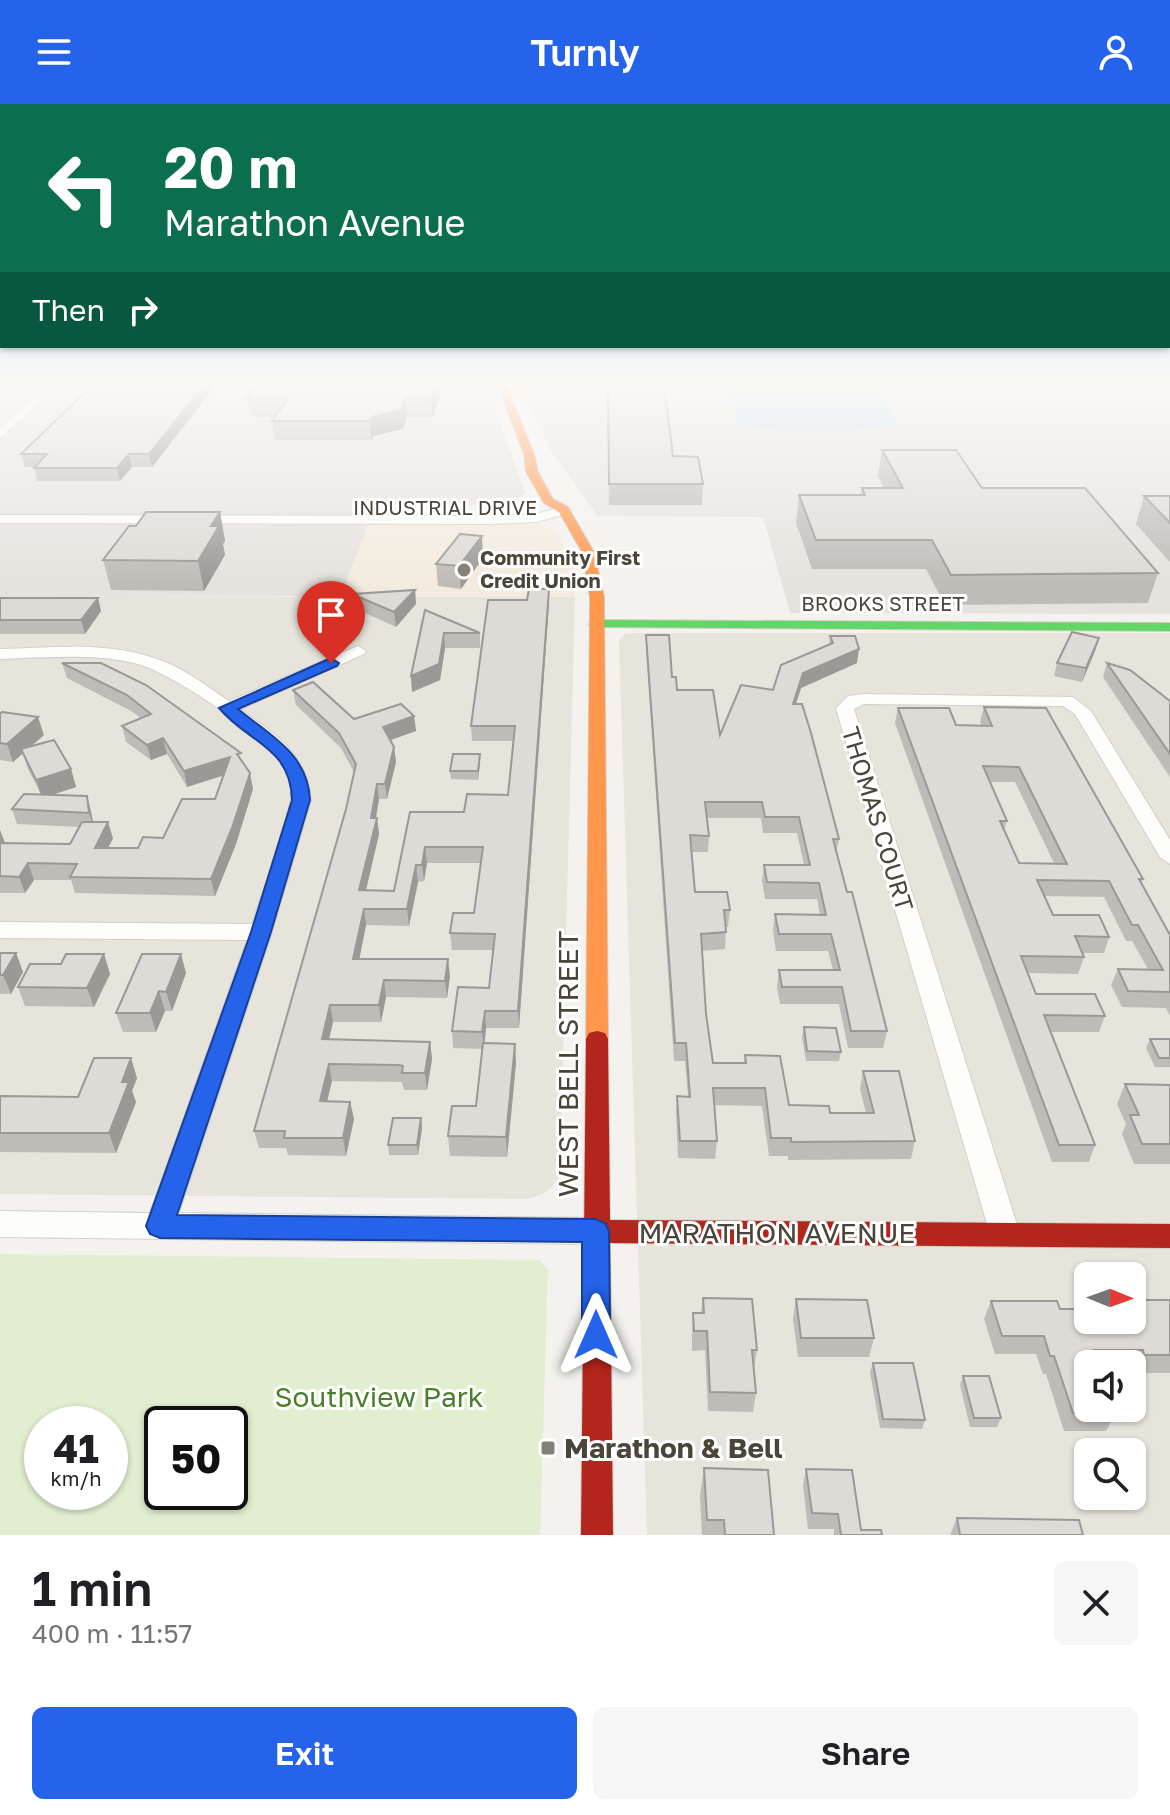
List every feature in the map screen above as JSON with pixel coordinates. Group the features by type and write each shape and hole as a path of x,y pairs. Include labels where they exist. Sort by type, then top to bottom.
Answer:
{"main road":[{"path":"528,451 532,472 548,501 564,510 588,552 597,597 596,624"},
{"name":"BROOKS STREET","path":"596,624 1170,627"},
{"name":"WEST BELL STREET","path":"596,624 597,1535"},
{"name":"MARATHON AVENUE","path":"595,1231 1170,1236"}],"street":[{"name":"INDUSTRIAL DRIVE","path":"0,507 485,508 530,505 564,510"},
{"name":"INDUSTRIAL DRIVE","path":"0,519 490,520 537,518 564,510"},
{"path":"227,708 358,651"},
{"path":"0,654 114,655 148,661 227,708 286,756 300,781 301,800 261,932 160,1226"},
{"name":"THOMAS COURT","path":"1005,1234 845,708 854,700 864,699 1067,701 1082,711 1170,857"},
{"path":"0,930 261,932"},
{"name":"MARATHON AVENUE","path":"0,1224 595,1231"}],"shaded area":[{"path":"0,451 510,451 525,493 516,500 495,505 375,505 341,596 0,596"},
{"path":"551,451 1170,451 1170,614 790,613 763,517 598,516"},
{"path":"521,523 543,526 558,533 573,567 575,597 341,596 368,524"},
{"path":"0,596 575,597 560,1170 551,1188 526,1199 0,1194"},
{"path":"635,633 1170,633 1170,1535 647,1535 619,640 625,634"}],"green space":[{"name":"Southview Park","path":"0,1254 540,1260 548,1270 540,1535 0,1535"}],"building":[{"path":"24,451 152,451 149,454 129,454 117,468 34,468 47,454 21,454"},
{"path":"609,451 672,451 673,456 698,457 703,484 609,484"},
{"path":"882,451 957,451 982,488 1085,488 1158,573 951,575 932,540 816,540 799,495 865,495 862,488 903,488"},
{"path":"1144,496 1170,496 1170,523"},
{"path":"146,512 220,512 211,526 219,526 198,561 103,560 129,526 136,526"},
{"path":"460,534 482,536 459,566 436,564"},
{"path":"529,589 549,589 518,1011 485,1011 482,1032 452,1031 458,987 489,988 495,934 450,933 453,913 474,913 483,847 425,847 422,865 416,865 407,909 364,909 353,959 448,959 445,981 384,980 379,1005 330,1005 322,1039 430,1042 425,1073 402,1073 403,1066 399,1065 329,1064 320,1101 350,1102 343,1138 284,1138 285,1131 254,1131 346,809 356,764 339,733 293,690 313,682 354,719 401,704 414,716 383,727 394,747 385,784 377,784 371,818 377,818 359,890 394,891 410,812 464,812 467,794 508,795 515,726 471,726 488,600 527,600"},
{"path":"415,590 394,612 352,594"},
{"path":"0,598 98,598 81,620 0,620"},
{"path":"425,610 480,633 444,633 439,664 411,676"},
{"path":"1072,632 1099,638 1086,668 1057,663"},
{"path":"646,635 669,635 672,677 676,677 677,690 713,690 720,735 741,685 773,690 781,665 833,643 830,636 855,636 859,649 803,673 793,704 802,704 811,733 839,839 833,839 847,892 852,892 887,1031 851,1031 842,987 782,987 779,970 840,970 831,934 779,934 775,914 826,915 819,883 767,882 764,865 810,865 799,817 765,817 762,802 705,802 709,836 690,835 695,892 727,892 730,910 724,910 726,932 701,934 706,1014 713,1063 746,1063 745,1055 780,1056 789,1105 829,1106 830,1113 874,1113 863,1071 899,1071 915,1141 791,1142 791,1138 771,1138 765,1088 713,1088 717,1141 680,1141 677,1096 690,1097 686,1043 675,1043"},
{"path":"62,663 101,663 146,685 241,753 237,754 250,773 211,879 70,877 77,864 28,863 19,877 0,876 0,843 70,844 82,822 108,822 95,848 138,848 143,837 163,838 182,799 215,799 230,757 184,771 163,738 147,745 122,726 151,714 127,695"},
{"path":"1107,663 1130,670 1170,701 1170,754"},
{"path":"984,707 1046,708 1143,879 1139,879 1170,935 1170,992 1128,991 1118,969 1163,970 1138,925 1132,925 1109,881 1037,880 1053,915 1099,915 1109,937 1075,936 1084,957 1021,956 1036,994 1095,994 1105,1016 1044,1015 1095,1145 1059,1145 898,708 949,708 956,725 992,726","holes":["983,766 1019,767 1067,864 1019,863 1000,821 1007,821"]},
{"path":"2,712 38,717 7,744 0,743"},
{"path":"54,740 71,769 36,780 21,749"},
{"path":"453,754 480,754 478,771 450,771"},
{"path":"24,794 87,796 89,813 12,809"},
{"path":"0,953 16,953 3,975 0,975"},
{"path":"66,954 104,954 87,988 18,987 30,964 61,964"},
{"path":"142,954 181,954 166,992 159,991 150,1013 116,1013"},
{"path":"804,1027 836,1028 841,1052 807,1051"},
{"path":"1150,1039 1170,1039 1170,1058 1159,1058"},
{"path":"483,1043 515,1044 506,1137 448,1136 452,1106 476,1106"},
{"path":"94,1058 131,1058 122,1082 129,1082 109,1133 0,1133 0,1096 78,1097"},
{"path":"1125,1084 1170,1085 1170,1144 1142,1144 1130,1115 1139,1115"},
{"path":"393,1118 421,1118 417,1145 388,1145"},
{"path":"703,1298 752,1299 757,1350 752,1350 756,1393 710,1392 707,1331 694,1331 693,1313 704,1313"},
{"path":"796,1299 867,1300 874,1338 801,1338"},
{"path":"1146,1300 1170,1300 1170,1355 1146,1355 1146,1350 1074,1350 1073,1413 1044,1336 1002,1336 991,1301 1057,1301 1060,1309 1074,1309 1074,1334 1146,1334"},
{"path":"873,1363 913,1363 925,1420 883,1419"},
{"path":"963,1376 989,1376 1001,1418 974,1418"},
{"path":"704,1468 768,1470 774,1535 725,1535 724,1520 707,1520"},
{"path":"806,1469 852,1470 861,1530 881,1530 882,1535 841,1535 838,1514 812,1513"},
{"path":"957,1518 1079,1520 1083,1535 960,1535"}],"traffic: fast":[{"path":"596,624 1170,627"}],"traffic: slow":[{"path":"528,451 532,472 548,501 564,510 588,552 597,597 597,1039"}],"traffic: jam":[{"path":"597,1039 597,1535"},
{"path":"595,1231 1170,1236"}],"place":[{"name":"Community First Credit Union","path":"464,570"},
{"name":"Marathon & Bell","path":"548,1448"}],"route":[{"path":"331,663 227,708 286,756 300,781 301,800 261,932 160,1226 595,1231 596,1335"}]}
